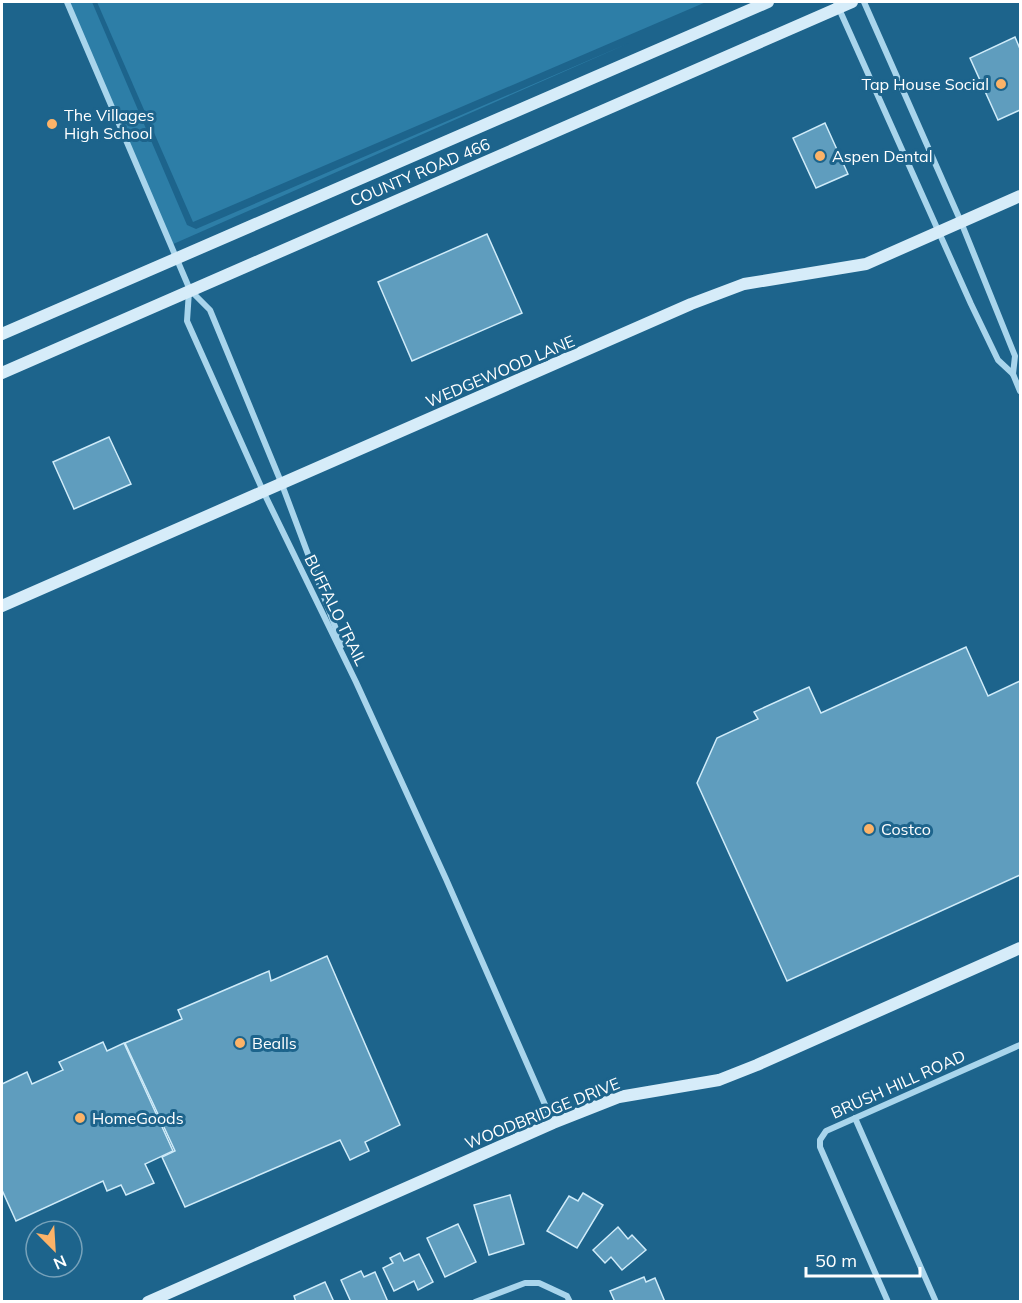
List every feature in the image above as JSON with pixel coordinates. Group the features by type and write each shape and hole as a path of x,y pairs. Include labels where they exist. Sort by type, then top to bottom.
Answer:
{"street":[{"path":"67,2 190,290"},
{"name":"COUNTY ROAD 466","path":"2,334 768,2"},
{"name":"COUNTY ROAD 466","path":"2,374 837,4 852,2"},
{"path":"864,2 962,222 1016,356 1013,374"},
{"path":"837,4 998,360 1013,374 1020,391"},
{"name":"WEDGEWOOD LANE","path":"2,606 281,482 702,300 744,284 866,264 1020,196"},
{"name":"BUFFALO TRAIL","path":"190,290 210,310 281,482 356,682"},
{"name":"BUFFALO TRAIL","path":"190,290 187,321 263,491 356,682"},
{"path":"356,682 446,879 553,1123"},
{"name":"WOODBRIDGE DRIVE","path":"148,1302 553,1123 619,1097 719,1080 738,1073 1020,948"},
{"name":"BRUSH HILL ROAD","path":"888,1302 820,1147 820,1140 826,1131 1020,1045"},
{"path":"855,1118 936,1302"},
{"path":"476,1302 525,1283 539,1283 567,1296 570,1302"}],"shaded area":[{"path":"67,2 92,2 187,225 196,229 629,43 171,245"},
{"path":"97,2 706,2 193,222"}],"building":[{"name":"Tap House Social","path":"1015,37 1020,49 1020,110 998,120 970,58"},
{"name":"Aspen Dental","path":"825,123 848,174 816,188 793,138"},
{"path":"487,234 522,313 412,361 378,282"},
{"path":"109,437 131,484 74,509 53,462"},
{"name":"Costco","path":"966,647 988,696 1020,681 1020,875 787,981 697,783 717,738 758,719 754,712 809,687 821,713"},
{"path":"327,956 400,1125 365,1142 369,1151 350,1160 340,1140 185,1207 162,1157 175,1151 125,1043 182,1019 178,1010 269,971 271,981"},
{"name":"HomeGoods","path":"103,1042 107,1051 124,1043 173,1151 145,1164 154,1183 126,1195 121,1185 107,1191 103,1181 16,1221 2,1190 2,1084 27,1072 32,1084 63,1070 59,1062"},
{"path":"583,1193 603,1205 577,1248 547,1231 569,1196 578,1201"},
{"path":"510,1195 524,1244 489,1255 474,1205"},
{"path":"458,1224 476,1262 445,1277 427,1238"},
{"path":"618,1227 628,1239 632,1235 646,1250 622,1270 611,1257 605,1263 593,1250"},
{"path":"400,1253 404,1261 419,1254 433,1282 418,1290 414,1281 394,1291 383,1268 393,1263 390,1258"},
{"path":"361,1271 364,1277 375,1272 388,1302 351,1302 341,1280"},
{"path":"644,1277 646,1282 655,1278 665,1302 615,1302 610,1291"},
{"path":"325,1282 334,1302 296,1302 294,1296"}],"place":[{"name":"Tap House Social","path":"1001,84"},
{"name":"The Villages High School","path":"52,124"},
{"name":"Aspen Dental","path":"820,156"},
{"name":"Costco","path":"869,829"},
{"name":"Bealls","path":"240,1043"},
{"name":"HomeGoods","path":"80,1118"}]}
